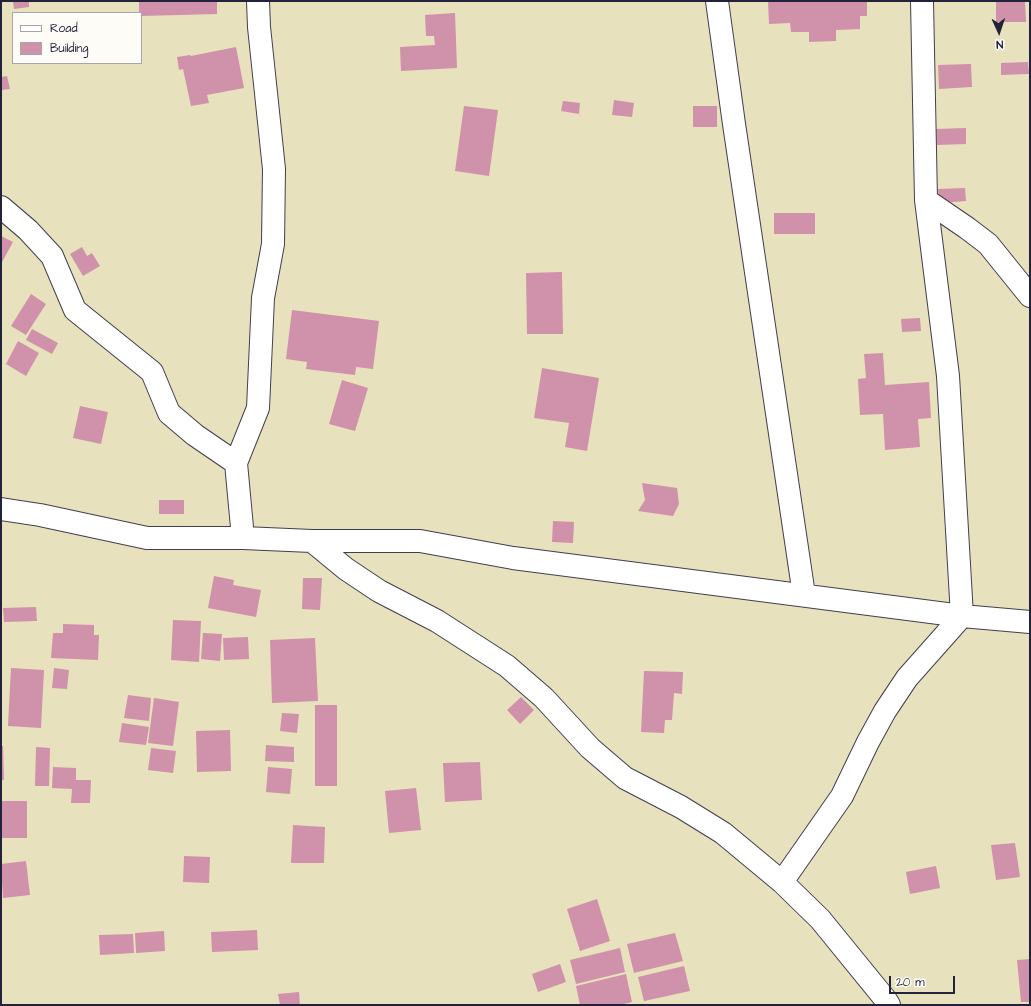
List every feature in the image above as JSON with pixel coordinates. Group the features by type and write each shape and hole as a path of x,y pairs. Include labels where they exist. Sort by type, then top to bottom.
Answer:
{"street":[{"path":"242,538 236,463 258,408 263,298 273,244 274,168 259,27 258,1"},
{"path":"717,1 804,595"},
{"path":"782,882 842,796 868,742 885,711 906,678 962,616 948,376 926,200 922,1"},
{"path":"926,200 988,244 1030,296"},
{"path":"1,207 28,230 52,256 75,310 152,372 169,413 195,435 236,463"},
{"path":"1,509 40,515 147,538 420,541 513,558 962,616 1030,622"},
{"path":"312,541 346,569 378,591 437,621 507,666 544,698 590,748 625,778 681,807 723,833 782,882 820,919 889,1005"}],"building":[{"path":"13,1 29,1 29,7 14,9"},
{"path":"139,1 217,1 217,14 142,16 142,12 139,12"},
{"path":"768,1 867,1 867,16 860,16 860,29 836,30 836,41 809,42 809,32 791,32 790,23 769,24"},
{"path":"996,1 1025,1 1026,22 996,22"},
{"path":"455,13 457,68 401,71 400,47 435,45 434,36 426,36 425,15"},
{"path":"236,47 244,88 207,95 209,103 191,106 183,69 179,70 177,57 191,56"},
{"path":"1028,62 1029,74 1001,75 1001,63"},
{"path":"971,64 972,87 939,89 938,65"},
{"path":"7,76 10,89 1,90 1,77"},
{"path":"614,100 634,103 632,117 612,115"},
{"path":"563,101 580,103 579,114 561,111"},
{"path":"464,106 498,110 489,176 455,171"},
{"path":"693,106 717,106 717,127 693,127"},
{"path":"966,128 966,144 937,145 936,129"},
{"path":"965,188 966,201 939,203 938,189"},
{"path":"774,213 815,213 815,234 774,234"},
{"path":"1,236 13,242 1,264"},
{"path":"82,247 87,256 92,253 100,266 83,276 70,254"},
{"path":"562,272 563,334 527,334 526,273"},
{"path":"31,294 46,304 26,335 11,326"},
{"path":"292,310 379,321 373,369 356,367 355,375 306,369 307,362 286,359"},
{"path":"920,318 921,331 902,332 901,319"},
{"path":"32,329 58,343 52,354 26,340"},
{"path":"18,341 39,353 26,376 6,364"},
{"path":"883,353 885,385 929,382 931,418 918,419 920,447 885,450 883,414 860,415 858,379 866,378 864,354"},
{"path":"542,368 599,378 587,451 565,447 569,423 534,418"},
{"path":"342,380 368,388 355,431 329,424"},
{"path":"80,406 108,412 101,444 73,438"},
{"path":"642,483 677,488 679,504 673,516 638,511 645,500"},
{"path":"159,500 184,500 184,514 159,514"},
{"path":"553,521 574,522 573,543 552,542"},
{"path":"214,576 234,580 233,585 261,590 256,617 208,608"},
{"path":"303,578 322,578 320,610 302,609"},
{"path":"36,607 37,621 4,622 3,608"},
{"path":"173,620 201,621 199,662 171,660"},
{"path":"63,624 94,625 94,635 99,635 98,660 51,658 53,633 63,633"},
{"path":"203,633 222,634 220,661 201,659"},
{"path":"248,637 249,659 224,660 223,638"},
{"path":"315,638 318,701 272,703 270,640"},
{"path":"11,668 44,670 41,728 8,726"},
{"path":"54,668 69,670 67,689 52,688"},
{"path":"644,671 683,672 682,694 674,693 672,720 665,720 664,733 641,732"},
{"path":"128,695 151,698 149,721 124,718"},
{"path":"521,697 534,710 520,724 507,710"},
{"path":"154,698 179,702 173,746 148,743"},
{"path":"315,705 337,705 337,786 315,786"},
{"path":"282,713 299,714 297,733 280,731"},
{"path":"122,723 149,727 146,745 119,742"},
{"path":"230,730 231,771 197,772 196,731"},
{"path":"266,745 294,747 294,762 265,761"},
{"path":"1,746 3,746 4,780 1,780"},
{"path":"36,747 50,748 49,786 35,786"},
{"path":"151,748 176,751 173,773 148,770"},
{"path":"480,762 482,800 445,802 443,763"},
{"path":"53,767 76,768 76,780 91,780 90,803 71,803 72,789 52,788"},
{"path":"268,767 292,769 290,794 266,792"},
{"path":"416,788 421,830 389,833 385,791"},
{"path":"1,801 27,801 27,838 1,838"},
{"path":"293,825 325,827 324,863 291,863"},
{"path":"1015,843 1020,877 996,880 991,845"},
{"path":"184,856 210,857 209,883 183,882"},
{"path":"26,861 30,895 3,898 1,864"},
{"path":"936,866 940,888 910,894 906,872"},
{"path":"597,899 610,941 580,951 567,909"},
{"path":"257,930 258,950 212,952 211,932"},
{"path":"164,931 165,951 136,953 135,933"},
{"path":"675,933 683,961 634,973 627,944"},
{"path":"133,934 134,953 100,955 99,935"},
{"path":"620,948 625,972 576,984 570,960"},
{"path":"1030,959 1030,1002 1021,1002 1017,960"},
{"path":"560,964 566,982 538,992 532,974"},
{"path":"684,966 690,991 644,1001 638,977"},
{"path":"626,974 632,1002 619,1005 580,1005 576,986"},
{"path":"299,992 300,1005 280,1005 278,994"}]}
